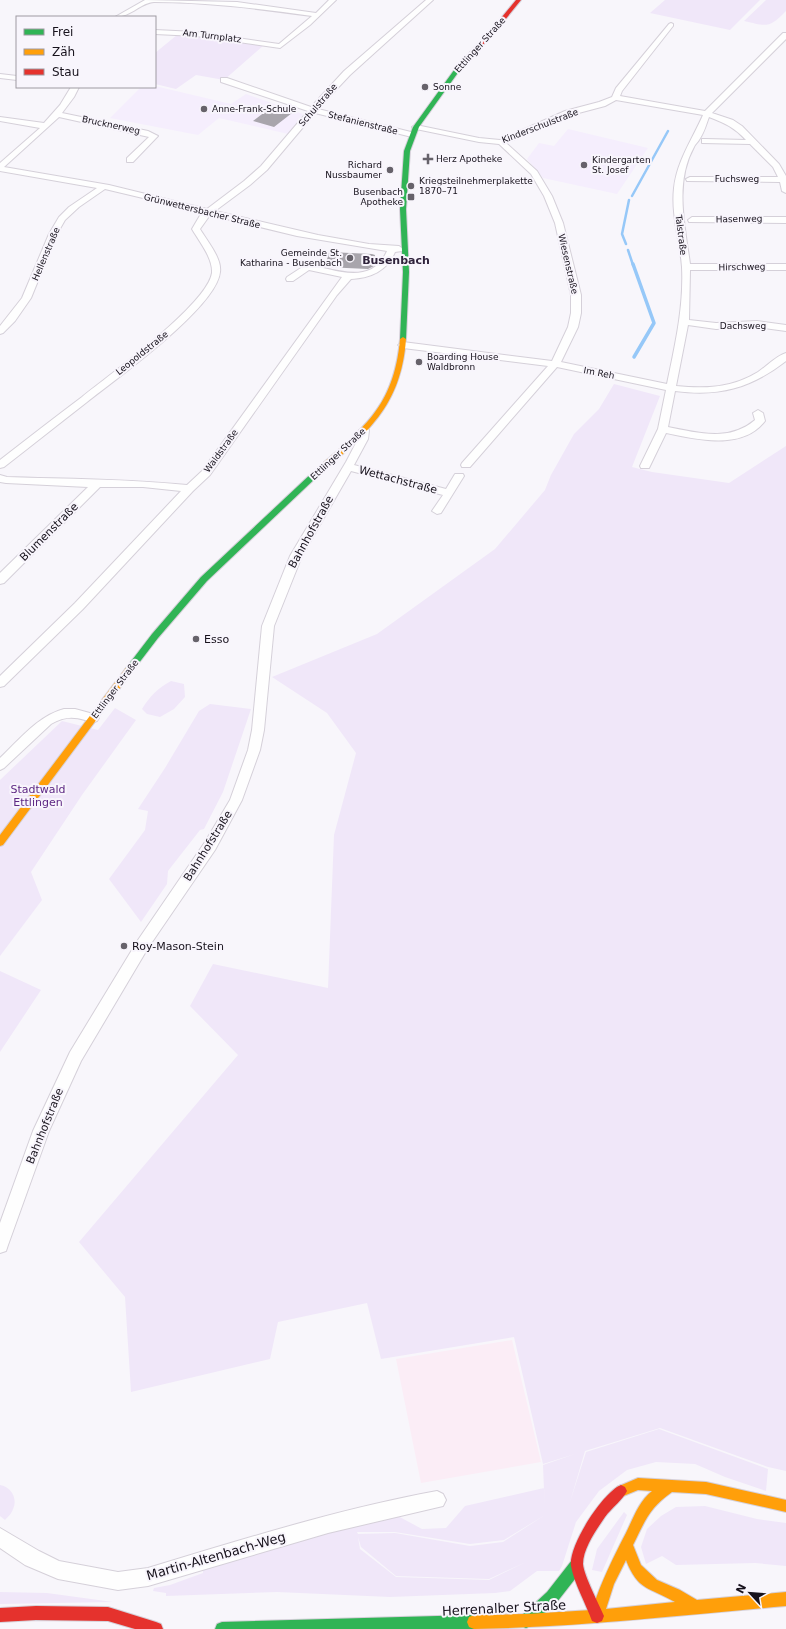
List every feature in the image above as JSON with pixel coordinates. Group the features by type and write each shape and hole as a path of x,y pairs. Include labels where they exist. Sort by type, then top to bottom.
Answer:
{"main road":[{"name":"Ettlinger Straße","path":"0,842 155,636 204,579 364,430 380,412 392,391 399,369 403,345 406,272 403,201 407,152 414,131 456,70 494,30 519,0"},
{"path":"526,1621 552,1597 577,1566 584,1541 599,1514 619,1492 638,1484 686,1486 706,1488 786,1506"},
{"path":"597,1616 608,1582 643,1511 654,1497 669,1486"},
{"path":"626,1544 636,1569 642,1576 652,1585 675,1595 697,1608"},
{"path":"577,1566 597,1616"},
{"name":"Herrenalber Straße","path":"222,1629 526,1621 786,1600"},
{"path":"0,1615 36,1613 108,1614 156,1629"}],"street":[{"path":"120,16 150,0 237,4 318,15"},
{"name":"Am Turnplatz","path":"156,32 204,35 280,46 318,15 333,0"},
{"name":"Schulstraße","path":"209,212 264,168 312,110 347,73 430,0"},
{"path":"671,25 619,90 616,98 707,114 730,122 739,128 776,166 784,180 786,191"},
{"name":"Talstraße","path":"645,466 663,429 684,322 686,267 679,220 680,179 690,146 696,139 707,114 786,35"},
{"path":"0,76 16,78"},
{"name":"Stefanienstraße","path":"224,80 312,110 414,131"},
{"path":"0,168 58,114 67,103 74,88"},
{"name":"Kinderschulstraße","path":"414,131 501,142 568,113 602,104 616,98"},
{"name":"Brucknerweg","path":"58,114 152,134 154,136 130,160"},
{"path":"0,119 45,126"},
{"path":"705,141 752,142"},
{"name":"Wiesenstraße","path":"466,465 555,364 576,313 574,288 559,223 548,196 534,173 501,142"},
{"path":"776,166 786,165"},
{"name":"Grünwettersbacher Straße","path":"0,168 103,187 318,238 392,249 405,249"},
{"name":"Fuchsweg","path":"690,179 784,180"},
{"name":"Hellenstraße","path":"0,331 13,318 25,301 37,277 51,240 68,212 103,187"},
{"name":"Leopoldstraße","path":"0,465 148,350 194,309 208,291 216,273 215,263 196,229 200,221 209,212"},
{"name":"Hasenweg","path":"692,220 786,220"},
{"path":"290,279 307,267 348,276 360,276 376,271 384,265 392,249"},
{"name":"Hirschweg","path":"686,267 776,266 786,268"},
{"name":"Waldstraße","path":"0,683 79,606 189,489 206,474 334,293 348,276"},
{"name":"Dachsweg","path":"684,322 716,326 757,324 786,328"},
{"name":"Im Reh","path":"403,345 555,364 694,390 714,390 748,381 767,371 786,356"},
{"path":"663,429 707,438 722,438 752,429 760,421 758,413"},
{"name":"Bahnhofstraße","path":"0,1245 41,1131 75,1057 143,944 210,846 236,800 254,750 258,730 268,626 296,556 348,467 363,439 364,430"},
{"name":"Wettachstraße","path":"348,467 449,493"},
{"name":"Wettachstraße","path":"436,511 459,476"},
{"path":"0,478 6,480 97,484 143,484 189,489"},
{"name":"Blumenstraße","path":"0,580 97,484"},
{"path":"0,765 47,720 56,715 67,712 93,718"},
{"name":"Martin-Altenbach-Weg","path":"0,1537 32,1558 58,1570 118,1581 148,1577 281,1536 363,1514 438,1500"}],"shaded area":[{"name":"Anne-Frank-Schule","path":"156,86 231,104 246,94 303,114 288,134 219,118 198,135 110,118 140,88 156,88"},
{"name":"Kindergarten St. Josef","path":"568,129 648,148 617,194 543,178 527,159 539,143 554,146"},
{"path":"512,1340 541,1462 421,1483 396,1359"}],"green space":[{"path":"665,0 760,0 730,30 650,13"},
{"path":"766,0 786,0 786,11 775,21 767,25 744,21"},
{"path":"177,35 216,38 264,45 224,80 196,75 176,89 156,84 156,52"},
{"path":"614,384 660,396 632,467 652,472 729,483 786,446 786,1471 768,1467 660,1428 585,1451 570,1502 586,1452 659,1429 768,1469 766,1491 725,1477 695,1464 656,1462 627,1470 599,1491 576,1522 559,1571 537,1571 510,1591 495,1593 390,1597 277,1592 166,1596 166,1593 153,1591 154,1588 170,1585 203,1573 203,1570 323,1534 396,1515 422,1529 446,1528 465,1506 544,1488 543,1465 575,1454 543,1464 514,1337 381,1359 367,1303 278,1322 270,1359 131,1392 125,1297 79,1242 238,1055 190,1006 213,964 328,988 334,835 356,753 327,713 272,677 377,634 495,549 545,490 551,475 574,434 599,409","holes":["545,1515 503,1542 470,1546 395,1533 358,1534 357,1532 395,1532 470,1544 504,1540","358,1537 361,1547 396,1576 489,1579 526,1562 489,1580 396,1577 360,1549"]},
{"path":"171,681 184,684 185,697 174,709 160,717 147,714 142,709 148,700 162,686"},
{"path":"210,704 251,709 223,792 204,829 200,830 168,871 167,884 141,922 109,879 145,830 148,811 138,809 165,768 199,711"},
{"name":"Stadtwald Ettlingen","path":"115,708 136,720 82,795 31,872 42,900 0,956 0,780 62,721 98,730"},
{"path":"0,971 41,990 0,1052"},
{"path":"0,1485 4,1486 10,1491 15,1501 12,1512 5,1520 0,1516"},
{"path":"705,1506 757,1519 786,1523 786,1566 755,1563 676,1565 662,1556 646,1564 641,1547 647,1529 661,1516 676,1507"},
{"path":"624,1512 627,1515 602,1572 592,1570 597,1549"},
{"path":"0,1592 47,1593 113,1602 0,1604"}],"building":[{"path":"270,108 292,113 274,127 253,121"},
{"name":"Gemeinde St. Katharina - Busenbach","path":"329,252 372,254 375,255 374,266 368,269 325,267"}],"waterway":[{"path":"632,196 668,131"},
{"path":"626,244 622,234 629,200"},
{"path":"628,250 633,265"},
{"path":"633,264 654,323 634,357"}],"traffic: fast":[{"path":"403,339 406,272 403,209 407,151 416,127 459,67"},
{"path":"129,670 155,636 204,579 317,473"},
{"path":"526,1621 552,1597 577,1565"},
{"path":"222,1629 474,1622"}],"traffic: slow":[{"path":"317,473 358,436 380,412 393,387 399,368 403,339"},
{"path":"0,842 129,670"},
{"path":"621,1491 638,1484 686,1486 706,1488 786,1506"},
{"path":"597,1616 608,1582 643,1511 654,1497 669,1486"},
{"path":"626,1544 636,1569 642,1576 652,1585 675,1595 697,1608"},
{"path":"597,1616 786,1599"},
{"path":"474,1622 526,1621 597,1616"}],"traffic: jam":[{"path":"459,67 494,30 519,0"},
{"path":"597,1616 577,1564 582,1546 593,1524 607,1504 621,1491"},
{"path":"0,1615 36,1613 108,1614 156,1629"}],"place":[{"name":"Sonne","path":"425,87"},
{"name":"Anne-Frank-Schule","path":"204,109"},
{"name":"Herz Apotheke","path":"428,159"},
{"name":"Kindergarten St. Josef","path":"584,165"},
{"name":"Richard Nussbaumer","path":"390,170"},
{"name":"Kriegsteilnehmerplakette 1870–71","path":"411,186"},
{"name":"Busenbach Apotheke","path":"411,197"},
{"name":"Gemeinde St. Katharina - Busenbach","path":"350,258"},
{"name":"Boarding House Waldbronn","path":"419,362"},
{"name":"Esso","path":"196,639"},
{"name":"Roy-Mason-Stein","path":"124,946"}],"district":[{"name":"Busenbach","path":"396,260"}]}
